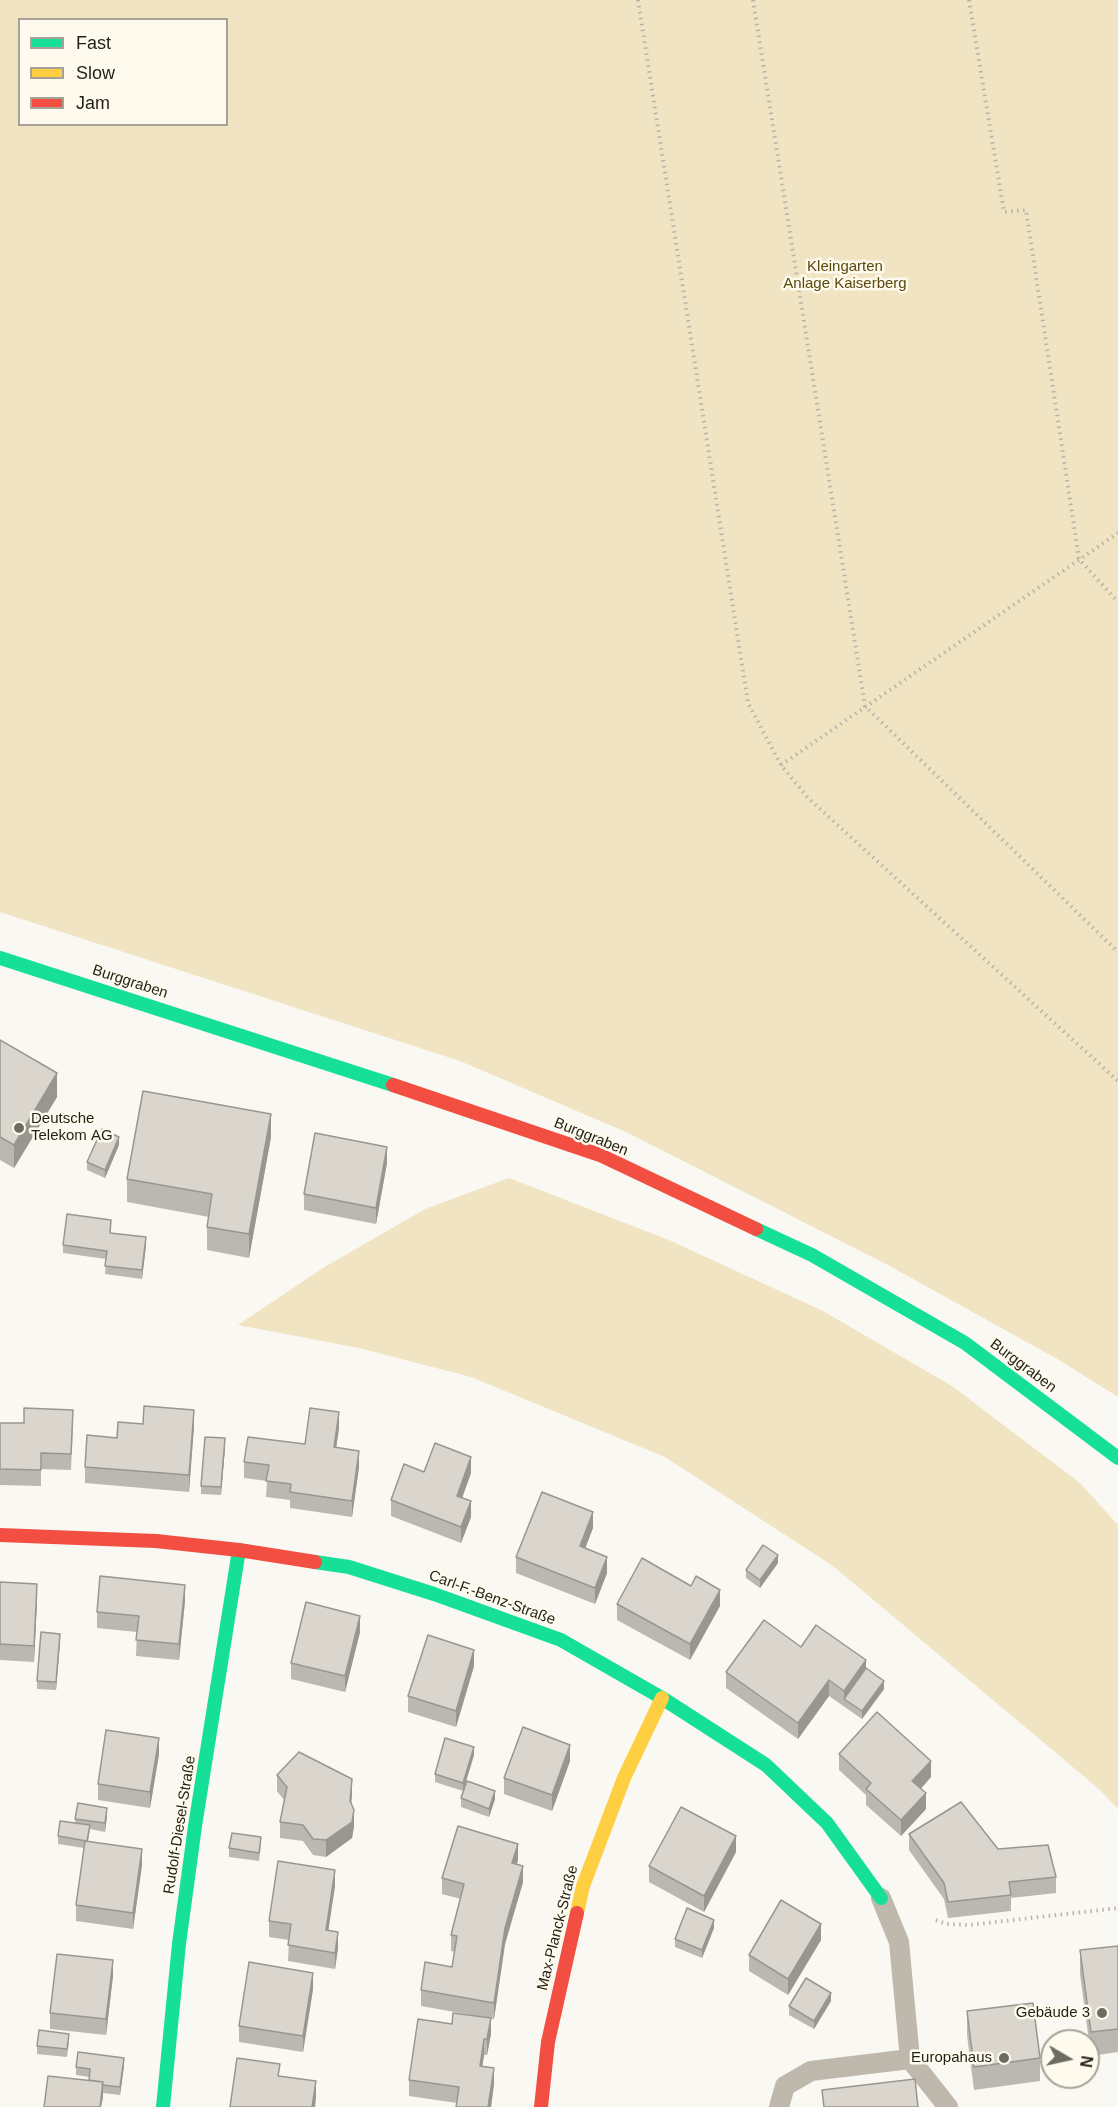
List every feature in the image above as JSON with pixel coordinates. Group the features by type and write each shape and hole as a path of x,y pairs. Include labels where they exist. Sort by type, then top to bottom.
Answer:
{"street":[{"name":"Burggraben","path":"0,958 323,1061 600,1155 812,1255 965,1343 1118,1458"},
{"name":"Carl-F.-Benz-Straße","path":"0,1535 156,1541 239,1550 349,1567 434,1594 561,1640 662,1698 766,1765 827,1823 881,1898"},
{"name":"Rudolf-Diesel-Straße","path":"163,2107 179,1944 195,1826 239,1550"},
{"name":"Max-Planck-Straße","path":"541,2107 548,2042 583,1886 624,1778 662,1698"}],"lane":[{"path":"881,1898 899,1942 910,2059 948,2107"},
{"path":"779,2107 785,2086 811,2071 910,2059"}],"path":[{"path":"638,0 748,703 781,765 808,798 1118,1081"},
{"path":"753,0 865,706 1118,952"},
{"path":"969,0 1004,212 1026,210 1079,559 1118,602"},
{"path":"781,765 1118,533"},
{"path":"936,1920 946,1924 969,1925 1118,1908"}],"green space":[{"name":"Kleingarten Anlage Kaiserberg","path":"0,0 1118,0 1118,1397 1059,1360 886,1264 628,1133 460,1061 0,912"},
{"path":"509,1178 669,1240 823,1311 952,1386 1080,1483 1118,1525 1118,1809 1099,1789 833,1566 665,1457 471,1377 359,1348 238,1325 323,1268 425,1209"}],"building":[{"name":"Deutsche Telekom AG","path":"0,1040 57,1073 14,1145 0,1137"},
{"path":"143,1091 271,1114 249,1234 207,1227 212,1194 127,1179"},
{"path":"102,1129 119,1137 105,1170 87,1162"},
{"path":"315,1133 387,1147 376,1208 304,1194"},
{"path":"67,1214 111,1220 110,1233 146,1237 142,1270 105,1266 107,1251 63,1245"},
{"path":"144,1406 194,1410 189,1475 85,1467 87,1435 117,1438 118,1422 143,1424"},
{"path":"24,1408 73,1410 71,1454 41,1453 41,1470 0,1469 0,1423 24,1423"},
{"path":"310,1408 339,1412 334,1447 359,1451 352,1501 290,1492 291,1484 266,1481 269,1465 244,1462 248,1437 305,1444"},
{"path":"205,1437 225,1438 221,1487 201,1486"},
{"path":"435,1443 471,1457 457,1496 471,1501 461,1527 391,1500 404,1464 424,1472"},
{"path":"542,1492 593,1512 580,1546 607,1557 595,1588 516,1557"},
{"path":"763,1545 778,1555 760,1580 746,1570"},
{"path":"642,1558 691,1586 696,1576 720,1590 690,1644 617,1604"},
{"path":"100,1576 185,1585 179,1644 136,1640 139,1616 97,1612"},
{"path":"0,1582 37,1584 34,1646 0,1644"},
{"path":"306,1602 360,1616 345,1676 291,1663"},
{"path":"764,1620 801,1647 816,1625 866,1660 844,1691 829,1680 798,1723 726,1672"},
{"path":"41,1632 60,1634 56,1682 37,1681"},
{"path":"428,1635 474,1650 456,1711 408,1696"},
{"path":"866,1668 884,1681 862,1711 844,1699"},
{"path":"877,1712 931,1761 912,1781 926,1793 901,1820 866,1789 871,1783 839,1754"},
{"path":"523,1727 570,1745 552,1795 504,1778"},
{"path":"106,1730 159,1738 150,1792 98,1784"},
{"path":"445,1738 474,1747 463,1783 435,1774"},
{"path":"299,1752 352,1779 350,1801 354,1810 352,1822 326,1840 313,1839 303,1825 280,1822 287,1787 277,1775"},
{"path":"467,1781 495,1791 489,1809 461,1798"},
{"path":"961,1802 998,1849 1048,1845 1056,1877 1009,1882 1011,1895 948,1902 944,1883 909,1834"},
{"path":"78,1803 107,1808 105,1823 75,1819"},
{"path":"681,1807 736,1836 704,1896 649,1866"},
{"path":"60,1821 90,1825 87,1841 58,1836"},
{"path":"458,1826 518,1844 512,1863 523,1866 505,1928 494,2003 421,1990 425,1962 452,1967 457,1936 451,1935 464,1884 442,1878"},
{"path":"232,1833 261,1837 259,1853 229,1848"},
{"path":"85,1841 142,1849 133,1913 76,1905"},
{"path":"278,1861 335,1870 326,1930 338,1932 335,1953 288,1945 291,1924 269,1921"},
{"path":"781,1900 821,1924 788,1979 749,1955"},
{"path":"687,1908 714,1920 702,1950 675,1939"},
{"name":"Gebäude 3","path":"1118,1946 1118,2029 1100,2031 1100,2029 1091,2029 1080,1950"},
{"path":"57,1954 113,1960 106,2019 50,2013"},
{"path":"249,1962 313,1973 303,2036 239,2026"},
{"path":"806,1978 831,1993 814,2021 789,2006"},
{"path":"1033,2003 1040,2058 974,2067 967,2011"},
{"path":"453,2013 491,2018 487,2039 484,2039 480,2066 494,2068 488,2107 456,2107 459,2087 409,2080 418,2019 452,2024"},
{"path":"39,2030 69,2034 67,2049 37,2046"},
{"path":"78,2052 124,2058 120,2087 102,2085 103,2082 89,2080 90,2069 76,2067"},
{"path":"237,2058 280,2064 278,2076 316,2081 312,2107 230,2107"},
{"path":"48,2076 103,2082 100,2107 44,2107"},
{"path":"915,2079 918,2107 824,2107 822,2090"}],"traffic: fast":[{"path":"0,958 393,1085"},
{"path":"756,1229 812,1255 965,1343 1118,1458"},
{"path":"163,2107 179,1944 195,1826 239,1550"},
{"path":"315,1562 349,1567 434,1594 561,1640 662,1698 766,1765 827,1823 881,1898"}],"traffic: slow":[{"path":"577,1913 583,1886 624,1778 662,1698"}],"traffic: jam":[{"path":"393,1085 600,1155 756,1229"},
{"path":"0,1535 156,1541 239,1550 315,1562"},
{"path":"541,2107 548,2042 577,1913"}],"place":[{"name":"Deutsche Telekom AG","path":"19,1128"},
{"name":"Gebäude 3","path":"1102,2013"},
{"name":"Europahaus","path":"1004,2058"}]}
